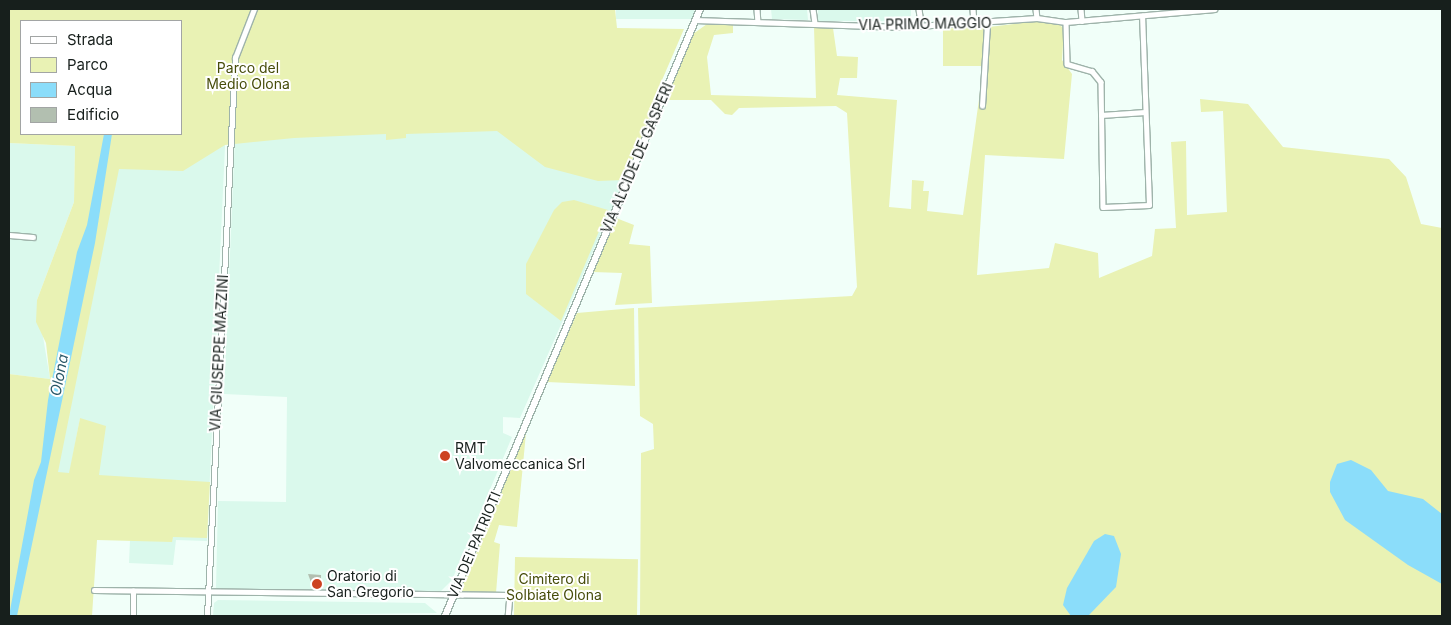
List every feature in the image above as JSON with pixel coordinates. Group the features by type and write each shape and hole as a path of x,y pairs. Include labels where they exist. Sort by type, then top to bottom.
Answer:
{"street":[{"name":"VIA GIUSEPPE MAZZINI","path":"207,616 234,90 238,42 254,9"},
{"name":"VIA ALCIDE DE GASPERI","path":"574,308 700,9"},
{"path":"757,9 758,22"},
{"path":"814,9 815,24"},
{"path":"919,9 920,23"},
{"path":"973,9 974,25"},
{"path":"1036,9 1036,18"},
{"path":"1081,9 1082,21"},
{"name":"VIA PRIMO MAGGIO","path":"696,20 902,27 920,23 974,25 1036,18 1066,22 1214,9"},
{"path":"1066,22 1065,58 1073,68 1098,75 1103,207 1149,205 1142,16"},
{"path":"982,106 986,24"},
{"path":"1101,115 1145,112"},
{"path":"9,235 33,237"},
{"name":"VIA DEI PATRIOTI","path":"445,616 574,308"},
{"path":"94,590 452,597 510,595 508,616"},
{"path":"133,592 133,616"}],"shaded area":[{"path":"616,9 694,9 694,19 616,19"},
{"path":"771,9 807,9 808,20 772,19"},
{"path":"818,9 911,9 911,21 818,21"},
{"path":"229,59 207,541 176,540 173,565 129,563 132,495 96,494 80,418 59,529 51,500 122,135 182,135"},
{"path":"237,90 289,131 659,101 520,418 503,417 503,433 512,437 452,580 441,591 216,589 218,501 286,502 287,397 224,394"},
{"path":"9,143 75,146 74,202 37,300 50,379 9,374"},
{"path":"218,600 425,603 437,613 213,616 214,603"}],"green space":[{"name":"Parco del Medio Olona","path":"9,9 615,9 617,28 684,29 653,101 659,101 623,180 598,181 545,167 497,131 406,134 406,138 386,140 386,134 294,138 225,145 183,171 119,169 58,472 69,473 80,418 106,426 99,475 210,482 207,538 173,537 172,542 97,540 92,616 9,616 9,374 50,379 46,343 36,322 37,300 74,202 75,146 9,143"},
{"path":"1038,21 1058,23 1064,29 1062,60 1072,74 1064,159 985,155 977,275 1049,268 1055,243 1098,253 1099,278 1152,256 1155,229 1176,228 1171,142 1186,141 1187,215 1227,212 1223,111 1201,112 1200,99 1248,104 1283,147 1389,159 1406,177 1421,224 1442,228 1442,616 640,616 641,453 654,449 653,424 640,416 638,308 852,296 857,287 847,113 836,106 739,108 732,115 725,114 711,100 666,100 693,34 707,24 733,24 733,33 714,35 707,57 711,95 816,98 814,27 833,28 837,56 858,57 857,78 840,78 837,95 897,100 889,207 911,209 912,180 924,181 923,191 929,191 927,211 963,215 989,27"},
{"path":"943,27 985,27 985,66 943,66"},
{"path":"574,200 608,210 561,321 526,294 526,264 554,210 562,202"},
{"path":"616,218 634,225 629,244 650,246 652,303 615,305 622,273 593,272"},
{"path":"634,308 635,386 547,382 577,313"},
{"path":"526,433 517,527 499,525 494,542 500,544 496,593 460,592"},
{"name":"Cimitero di Solbiate Olona","path":"515,557 638,559 637,616 514,616"}],"water":[{"name":"Olona","path":"104,135 112,135 95,243 17,616 9,616 34,480 41,462 48,400 77,252 87,225"},
{"path":"1351,460 1371,470 1388,491 1423,499 1442,514 1442,584 1408,565 1345,520 1330,492 1330,482 1337,464"},
{"path":"1105,534 1114,536 1121,554 1116,587 1089,615 1071,616 1063,605 1067,588 1094,541"}],"building":[{"name":"Oratorio di San Gregorio","path":"308,574 321,575 321,588 313,588"}],"place":[{"name":"RMT Valvomeccanica Srl","path":"445,456"},
{"name":"Oratorio di San Gregorio","path":"317,584"}]}
